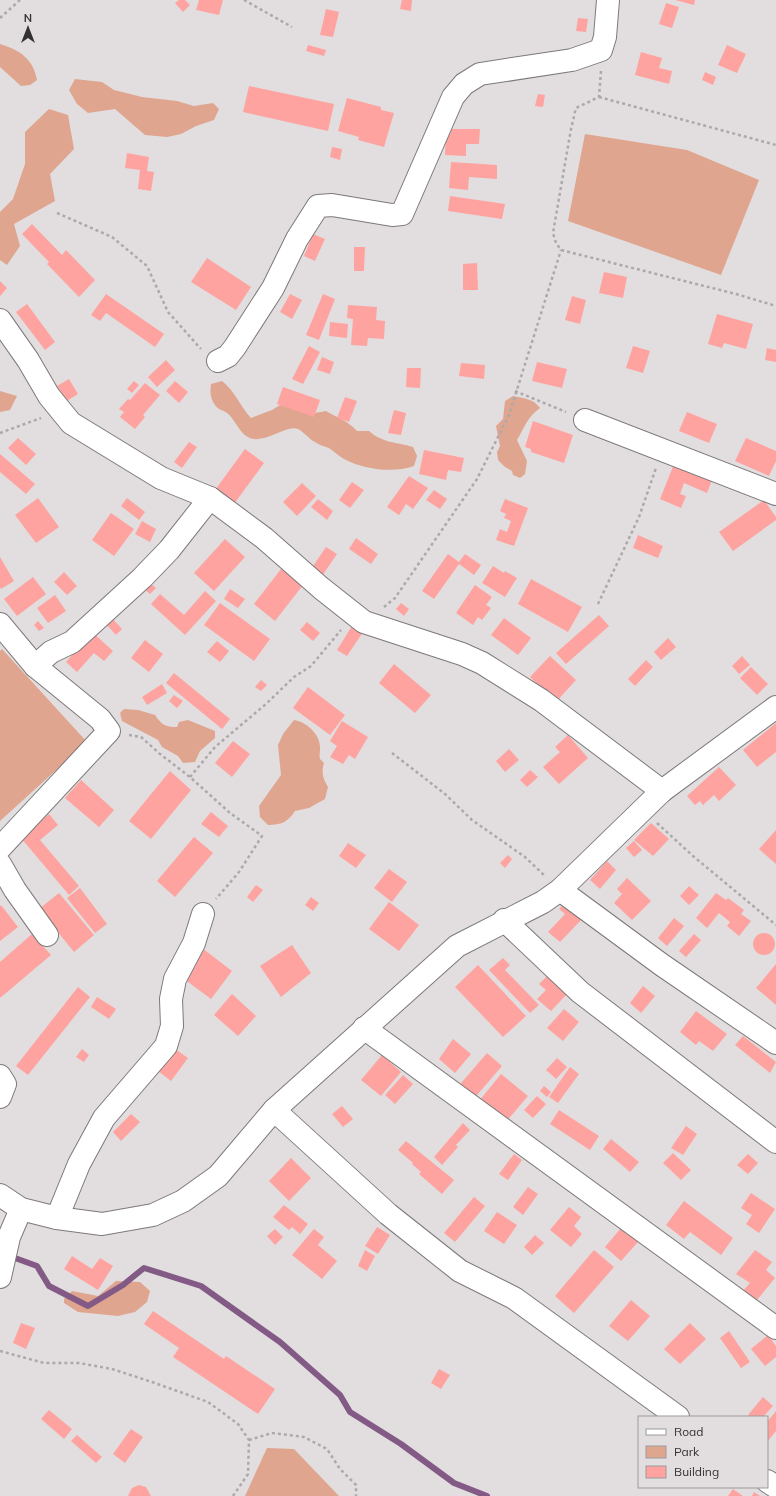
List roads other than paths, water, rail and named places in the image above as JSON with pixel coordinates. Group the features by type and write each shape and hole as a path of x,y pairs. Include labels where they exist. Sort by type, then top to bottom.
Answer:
{"street":[{"path":"218,361 228,356 235,347 273,288 297,239 318,206 332,205 392,215 402,214 453,96 464,84 480,74 572,60 601,50 608,0"},
{"path":"0,320 28,360 49,396 71,423 161,478 210,498 264,538 359,618 462,654 482,663 541,700 662,791"},
{"path":"585,420 666,450 776,494"},
{"path":"35,666 51,652 72,642 142,578 169,550 210,498"},
{"path":"0,624 35,666 100,719 109,732 0,848"},
{"path":"0,1195 21,1209 57,1218 102,1224 153,1215 183,1201 218,1176 274,1110 457,946 504,920 542,902 560,890 662,791 776,707"},
{"path":"0,864 15,890 47,935"},
{"path":"560,890 662,965 776,1043"},
{"path":"57,1218 79,1164 104,1118 166,1046 172,1026 171,999 175,979 194,943 203,914"},
{"path":"504,920 580,992 776,1142"},
{"path":"364,1028 776,1328"},
{"path":"274,1110 388,1214 460,1271 514,1298 677,1416"},
{"path":"0,1277 9,1237 21,1209"},
{"path":"768,1482 776,1488"}],"waterway":[{"path":"15,1258 37,1266 49,1286 88,1306 123,1285 144,1268 201,1286 280,1342 340,1395 350,1412 401,1444 454,1483 487,1496"}]}
